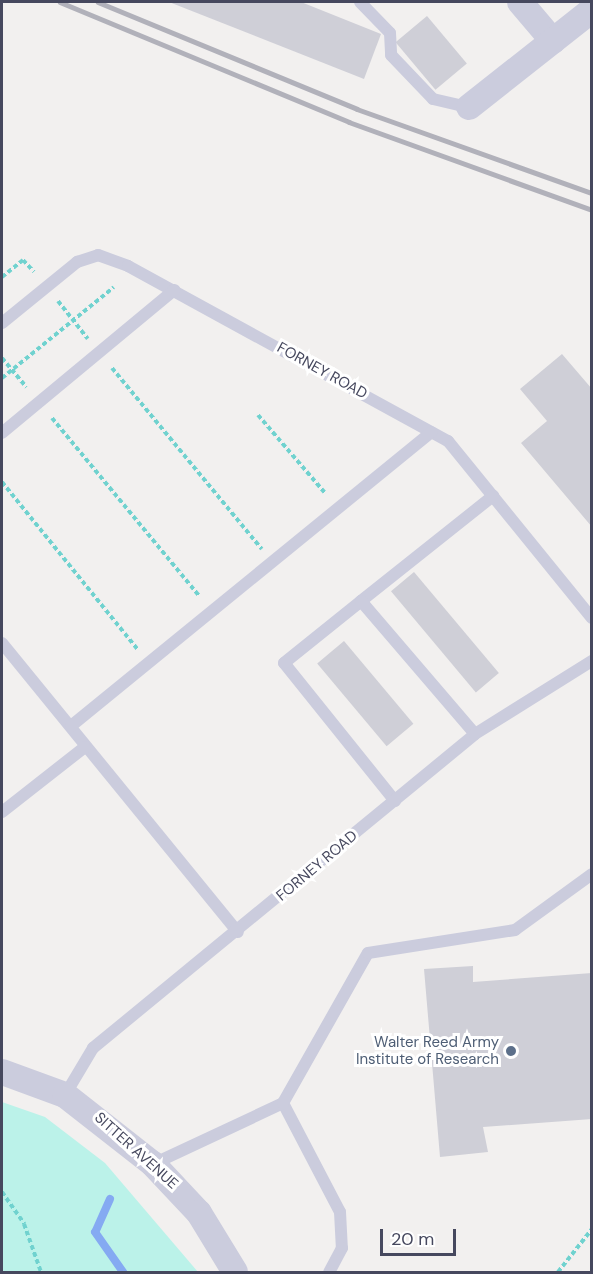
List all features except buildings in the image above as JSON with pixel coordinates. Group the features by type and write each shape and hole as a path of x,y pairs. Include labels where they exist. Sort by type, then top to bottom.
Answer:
{"street":[{"path":"520,2 553,41"},
{"path":"469,107 591,10"},
{"name":"SITTER AVENUE","path":"2,1072 65,1095 153,1164 199,1213 235,1272"}],"lane":[{"path":"360,2 390,33 391,55 434,99 469,107"},
{"name":"FORNEY ROAD","path":"2,324 77,262 98,255 174,290 448,441 591,618"},
{"path":"2,433 174,290"},
{"path":"71,726 214,614 431,432"},
{"path":"395,801 284,663 493,496"},
{"path":"361,600 475,734"},
{"path":"2,643 238,932"},
{"name":"FORNEY ROAD","path":"65,1095 93,1048 238,932 475,734 591,661"},
{"path":"2,812 85,747"},
{"path":"153,1164 283,1103 368,953 515,930 591,874"},
{"path":"283,1103 340,1212 342,1248 329,1272"}],"path":[{"path":"2,277 23,260 34,272"},
{"path":"2,378 114,287"},
{"path":"57,300 88,339"},
{"path":"2,358 26,387"},
{"path":"112,368 274,563"},
{"path":"258,415 339,509"},
{"path":"52,418 214,614"},
{"path":"2,482 149,664"},
{"path":"2,1192 24,1224 41,1272"},
{"path":"558,1272 591,1229"}],"shaded area":[{"path":"2,1102 45,1117 105,1163 198,1272 2,1272"}],"waterway":[{"path":"110,1199 95,1232 123,1272"}],"railway":[{"path":"60,2 349,122 592,210"},
{"path":"98,2 357,109 592,193"}],"place":[{"name":"Walter Reed Army Institute of Research","path":"511,1051"}]}
